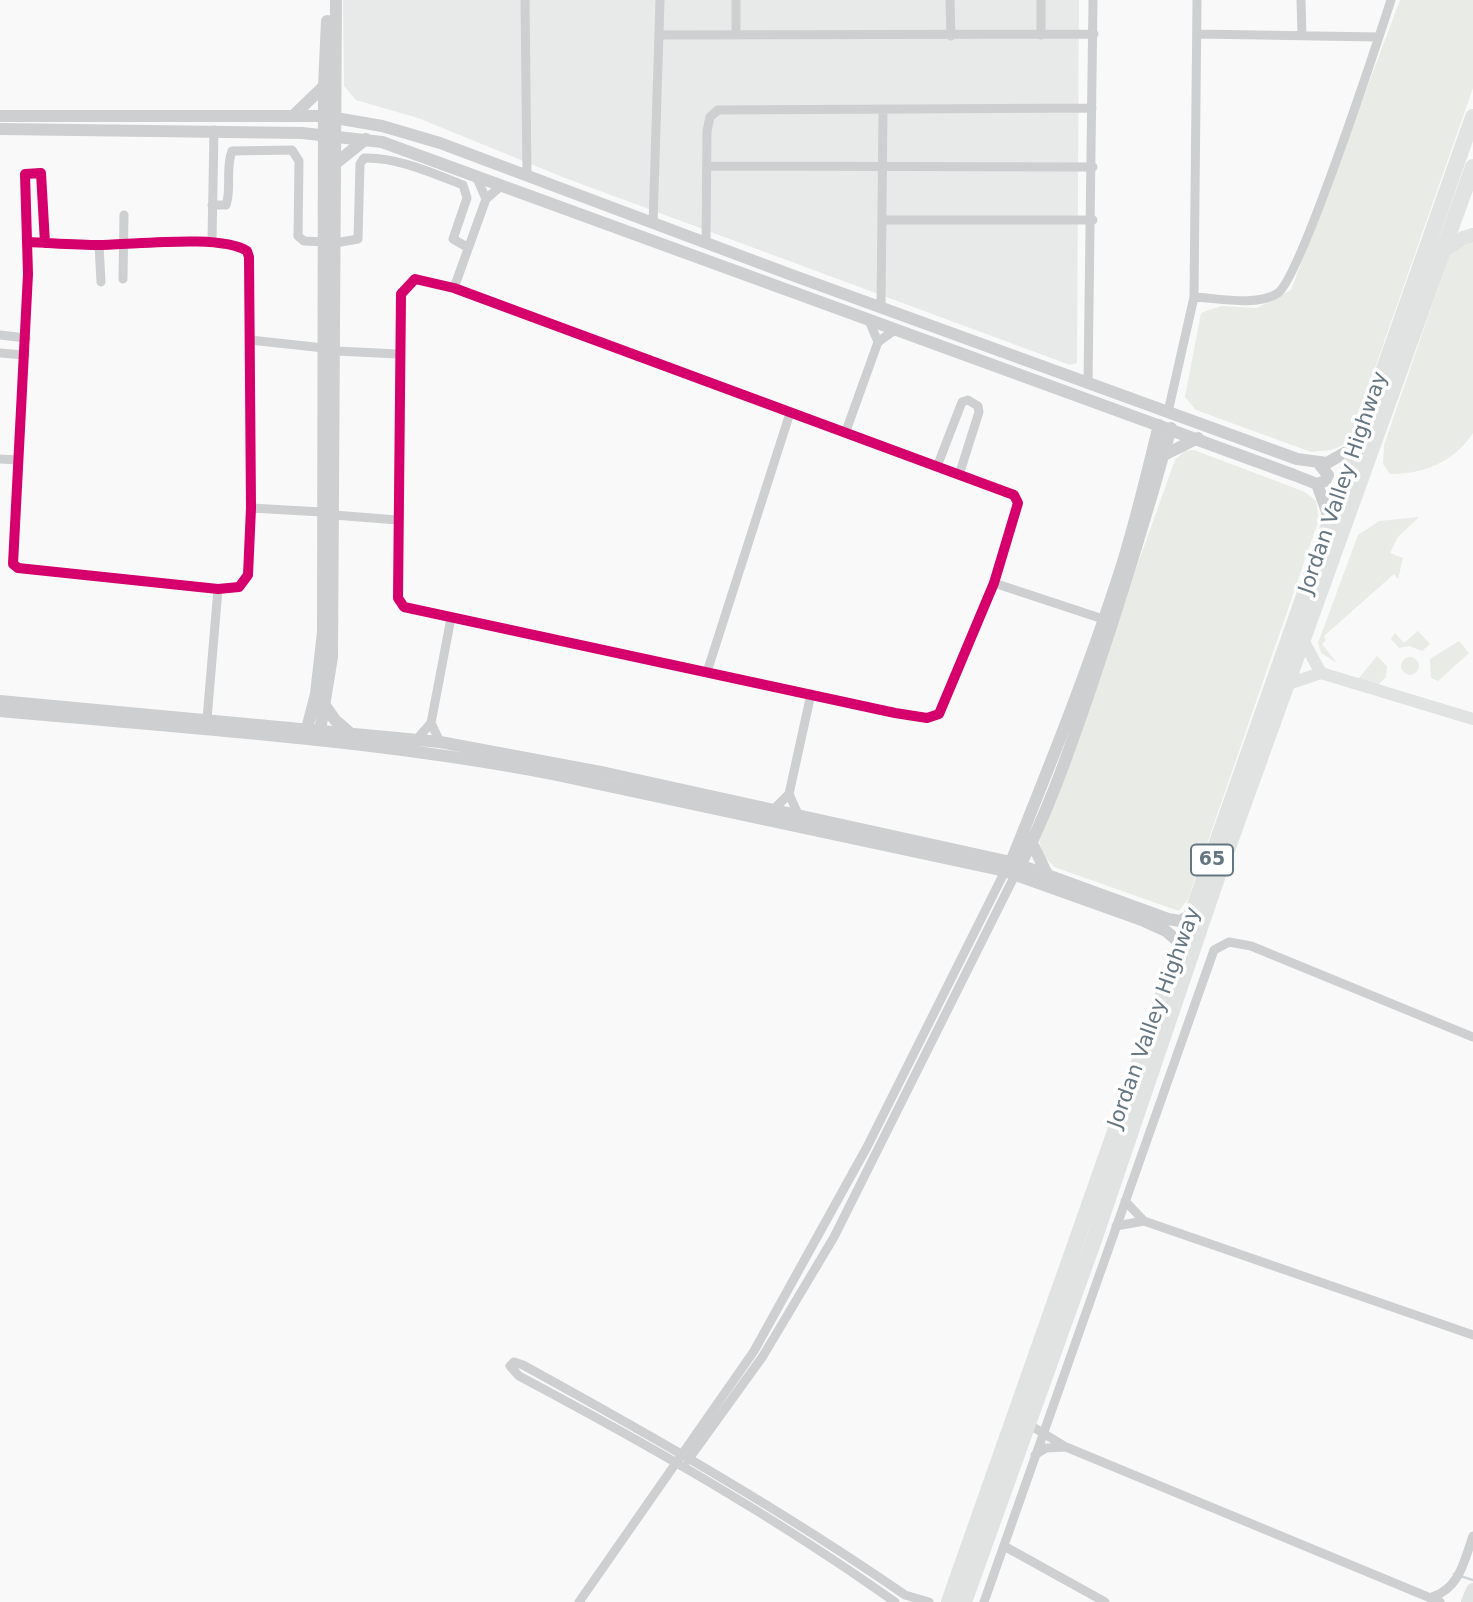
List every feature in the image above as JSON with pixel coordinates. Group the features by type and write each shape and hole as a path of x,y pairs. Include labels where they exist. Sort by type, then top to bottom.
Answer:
{"highway":[{"name":"Jordan Valley Highway","path":"954,1601 1028,1424 1065,1320 1330,520 1351,483 1355,447 1473,117"},
{"name":"Jordan Valley Highway","path":"954,1601 1191,915 1212,877 1288,684 1304,642 1351,483 1472,178"}],"main road":[{"path":"1443,251 1473,235"},
{"path":"1304,642 1321,674"},
{"path":"1288,684 1321,674 1473,719"},
{"path":"1468,1602 1473,1590"}],"street":[{"path":"327,0 324,86 330,117"},
{"path":"329,242 336,163 330,134 335,0"},
{"path":"525,0 527,176"},
{"path":"653,224 660,0"},
{"path":"736,0 736,35"},
{"path":"950,0 951,36"},
{"path":"1041,0 1041,35"},
{"path":"1088,382 1093,220 1094,0"},
{"path":"1168,412 1194,297 1197,0"},
{"path":"1301,0 1302,35"},
{"path":"1194,297 1265,299 1276,294 1288,282 1306,242 1391,0"},
{"path":"660,35 1094,34"},
{"path":"1198,34 1378,37"},
{"path":"294,115 324,86"},
{"path":"706,243 708,122 718,110 1092,108"},
{"path":"881,307 883,111"},
{"path":"0,116 294,115 330,117 413,135 772,268 1320,465 1328,475 1325,481 1317,484 771,282 366,139 330,134 214,130 0,129"},
{"path":"212,242 214,130"},
{"path":"302,133 325,154"},
{"path":"305,734 312,710 323,632 328,514 330,349 325,154 330,134"},
{"path":"336,163 366,139"},
{"path":"212,205 226,205 229,196 228,163 232,151 292,150 299,161 298,236 304,242 358,239 359,164 364,158 374,158 409,165 463,185 467,198 453,239 467,247"},
{"path":"707,166 1093,167"},
{"path":"28,242 45,243 99,245 212,242 241,247 250,257 251,508 247,575 239,587 218,589 15,567 13,564 26,338 28,242 25,174 41,173 45,243"},
{"path":"477,176 486,199"},
{"path":"454,288 486,199 502,185"},
{"path":"123,279 124,215"},
{"path":"882,220 1093,220"},
{"path":"99,245 101,282"},
{"path":"771,282 772,268"},
{"path":"420,279 454,288 789,413 960,472 1014,495 1018,500 994,583 943,709 933,718 408,609 400,603 397,520 401,294 408,283 420,279"},
{"path":"868,318 878,342"},
{"path":"846,431 878,342 897,329"},
{"path":"0,335 26,338"},
{"path":"250,340 398,355"},
{"path":"0,353 25,355"},
{"path":"938,464 956,410 959,404 968,400 979,409 960,472"},
{"path":"707,671 789,413"},
{"path":"1137,416 1154,444"},
{"path":"1109,620 1154,444 1165,426"},
{"path":"579,1602 677,1466 763,1356 835,1237 1025,842 1055,756 1109,620 1164,455 1165,426"},
{"path":"1164,455 1198,438"},
{"path":"1320,465 1338,459 1355,447"},
{"path":"0,459 18,460"},
{"path":"1317,484 1330,520"},
{"path":"251,508 397,520"},
{"path":"320,735 332,657 328,514"},
{"path":"994,583 1109,620"},
{"path":"207,719 218,589"},
{"path":"417,739 431,723 451,618"},
{"path":"774,809 789,794 811,694"},
{"path":"0,701 207,719 288,728 305,734"},
{"path":"326,707 335,720 351,733"},
{"path":"288,728 312,710"},
{"path":"0,711 320,735 480,760 1047,874 1168,919 1180,920 1191,915"},
{"path":"431,723 440,742"},
{"path":"320,735 351,733 440,742 799,814 992,857 1166,930 1181,944"},
{"path":"789,794 799,814"},
{"path":"992,857 1025,842"},
{"path":"1025,842 1047,874"},
{"path":"686,1455 754,1351 835,1207 1013,868"},
{"path":"984,1602 1214,950 1223,943 1235,942 1270,953 1473,1037"},
{"path":"1125,1201 1144,1221 1473,1335"},
{"path":"1116,1226 1144,1221"},
{"path":"1065,1320 1081,1325"},
{"path":"895,1602 800,1537 519,1376 510,1366 514,1362 523,1364 686,1455 778,1510 905,1595 929,1602 954,1601"},
{"path":"1028,1424 1044,1431 1066,1447 1436,1599 1455,1582 1473,1536"},
{"path":"1034,1456 1049,1447 1066,1447"},
{"path":"1004,1546 1105,1602"}],"shaded area":[{"path":"343,0 1079,0 1077,363 1070,365 565,178 418,118 356,100 344,86"},
{"path":"1400,0 1473,0 1473,88 1355,425 1346,444 1331,450 1311,452 1196,410 1185,397 1201,313 1221,306 1257,308 1291,290"},
{"path":"1473,242 1473,433 1457,452 1437,464 1415,472 1390,474 1383,464 1384,445 1451,250"},
{"path":"1194,450 1305,492 1316,501 1319,519 1188,899 1179,911 1054,867 1043,855 1039,840 1175,460 1185,451"},
{"path":"1419,517 1398,537 1390,553 1403,558 1398,579 1394,574 1324,636 1326,640 1322,644 1337,663 1321,653 1318,643 1358,535 1379,521"},
{"path":"1418,631 1430,644 1422,651 1409,646 1399,648 1391,639 1395,633 1404,643"},
{"path":"1459,641 1469,653 1438,681 1431,678 1430,659"},
{"path":"1377,656 1387,666 1386,677 1377,686 1358,679"},
{"path":"1406,657 1414,657 1419,666 1417,673 1406,675 1401,670 1401,662"}],"waterway":[{"path":"1454,1574 1473,1580"}],"cycle path":[{"path":"28,242 37,242 46,243 64,244 100,245 198,242 234,246 247,251 251,508 248,575 239,587 218,589 18,568 13,564 28,274 25,174 41,173 45,243"},
{"path":"415,279 454,288 1014,495 1018,503 994,583 939,714 927,718 895,713 404,607 398,598 401,294 415,279"}]}
